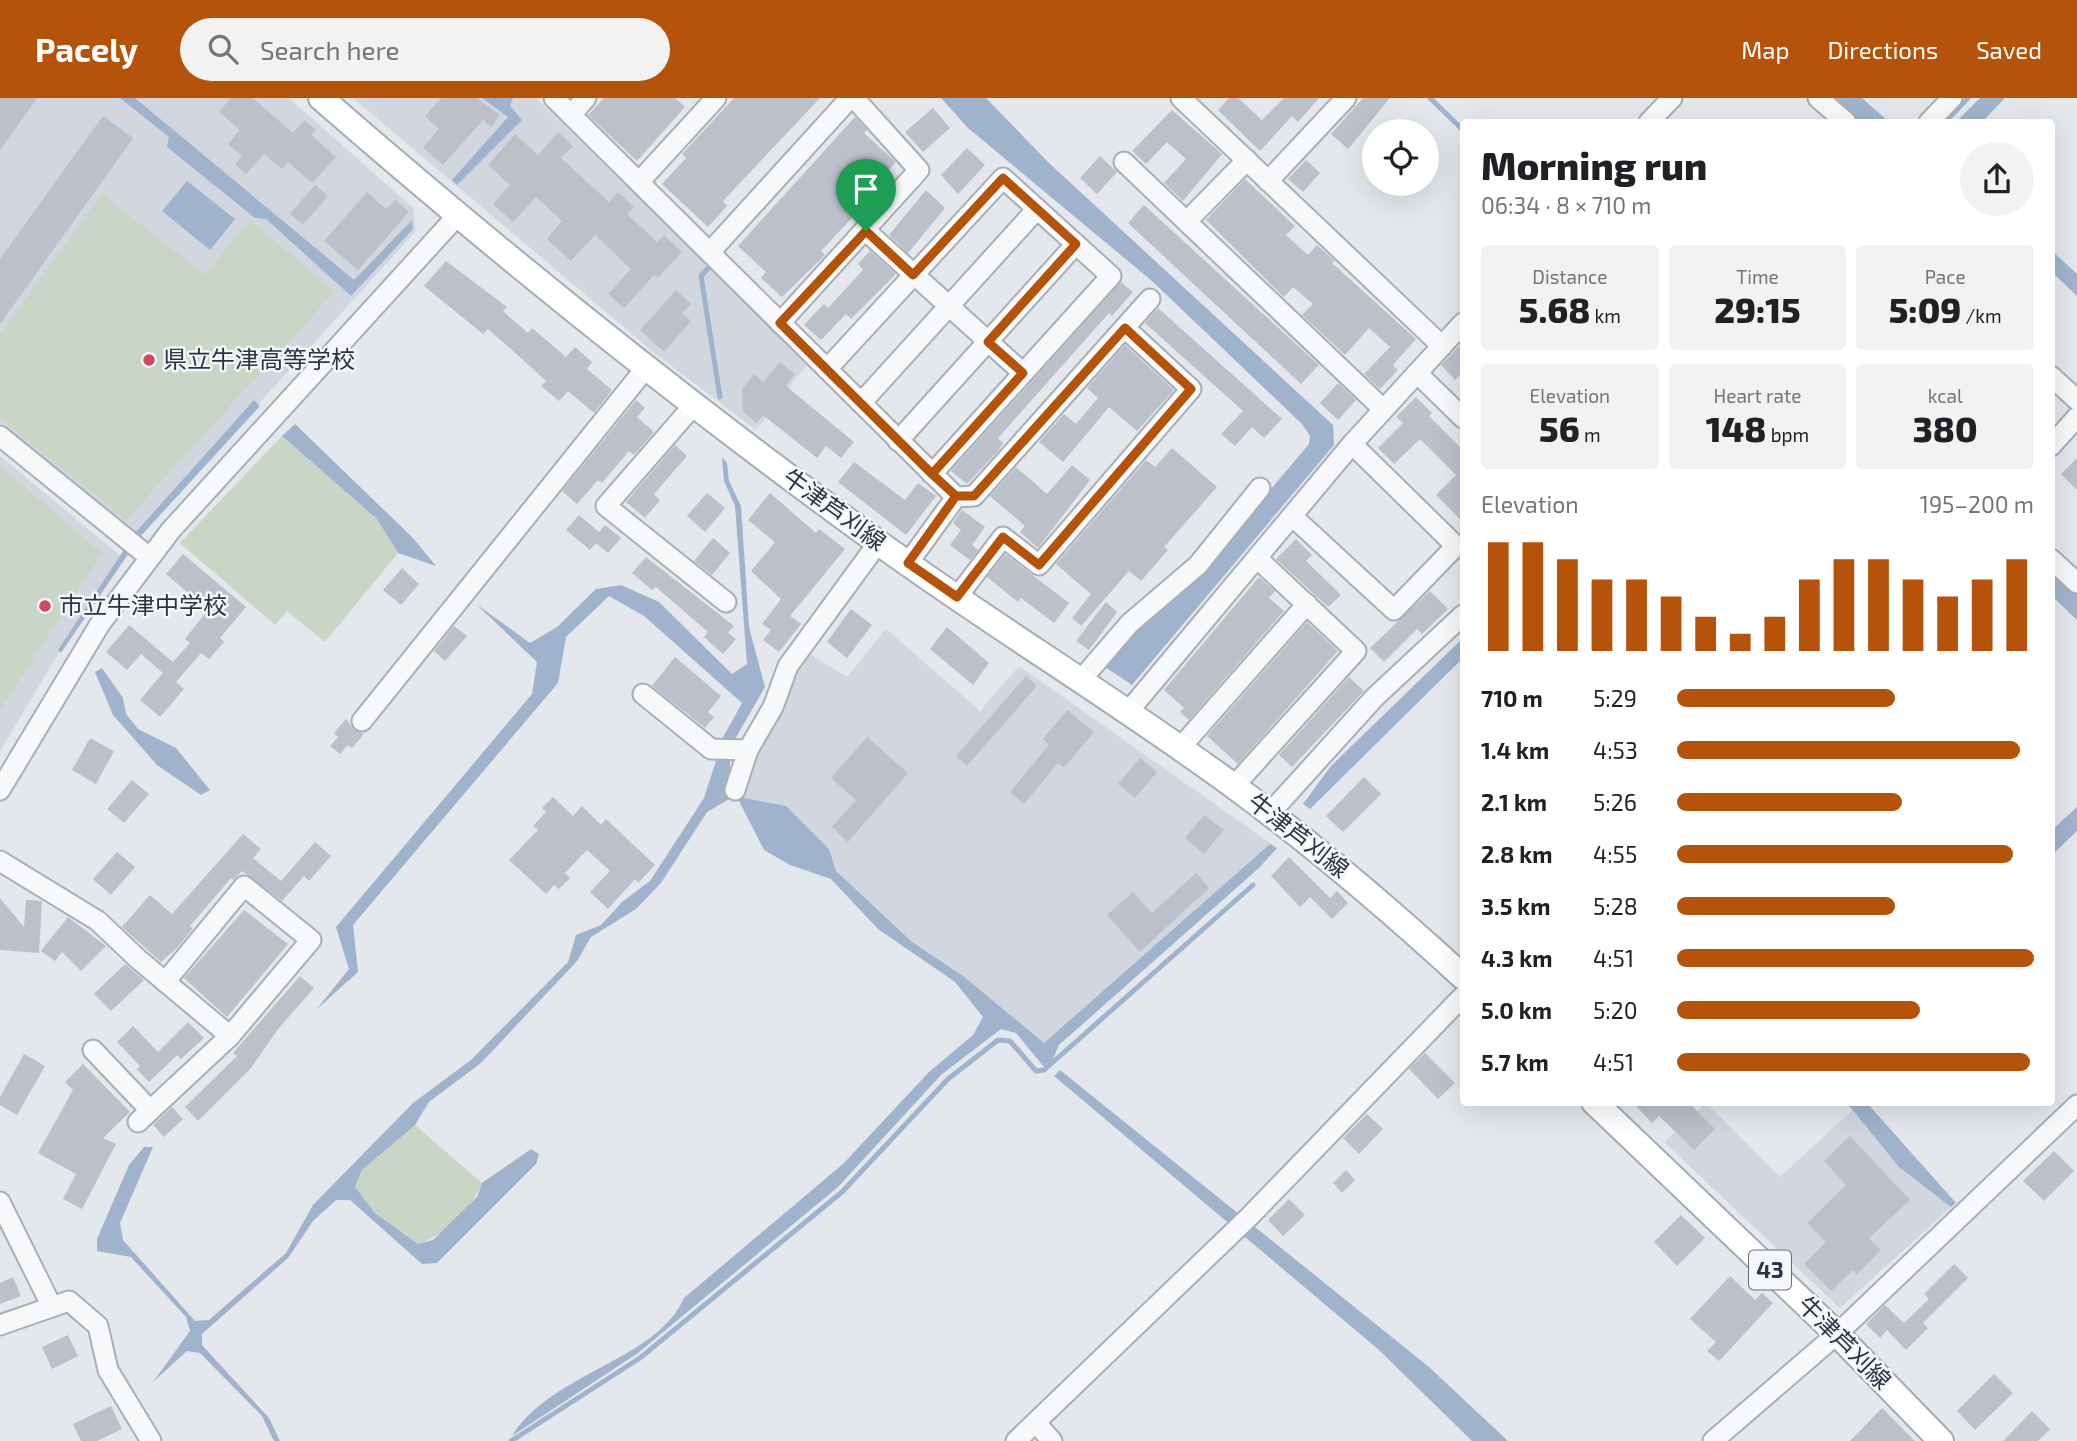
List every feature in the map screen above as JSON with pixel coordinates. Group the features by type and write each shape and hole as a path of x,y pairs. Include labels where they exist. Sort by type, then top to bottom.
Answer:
{"main road":[{"name":"牛津芦刈線","path":"321,98 457,216 693,406 878,543 1234,786 1364,887 1460,974"},
{"name":"牛津芦刈線","path":"1598,1106 1837,1334 1941,1441"}],"street":[{"path":"554,98 956,496 974,496 1150,299"},
{"path":"570,115 586,98"},
{"path":"639,182 716,98"},
{"path":"1268,181 1346,98"},
{"path":"1652,119 1672,98"},
{"path":"1818,98 1842,119"},
{"path":"1932,119 1952,98"},
{"path":"715,257 855,100 919,170 780,323"},
{"path":"1191,101 1268,181 1442,346"},
{"path":"1187,221 1247,160"},
{"path":"1124,162 1383,409"},
{"path":"827,369 1003,178 1111,276 932,474"},
{"path":"861,403 1037,209"},
{"path":"0,790 100,624 137,548 457,216"},
{"path":"866,231 1023,373"},
{"path":"898,440 1076,244"},
{"path":"1127,713 1352,444 1460,326"},
{"path":"957,597 1003,537 1039,565 1191,389 1125,328"},
{"path":"362,720 645,369"},
{"path":"1417,373 1460,415"},
{"path":"2055,380 2077,400"},
{"path":"693,406 606,506 726,602"},
{"path":"2055,442 2077,417"},
{"path":"0,436 137,548"},
{"path":"1292,516 1394,610 1456,546 1352,444"},
{"path":"1080,681 1130,623 1198,565 1260,488"},
{"path":"908,563 956,496"},
{"path":"735,790 748,750 773,707 788,666 878,543"},
{"path":"1234,786 1356,651 1257,558"},
{"path":"2055,563 2077,583"},
{"path":"1180,748 1307,604"},
{"path":"1270,813 1375,697 1460,618"},
{"path":"643,694 711,749 748,750"},
{"path":"0,861 98,921 230,1036"},
{"path":"93,1050 144,1116 230,1036 311,940 244,886 165,982"},
{"path":"1016,1441 1249,1217 1460,999"},
{"path":"1713,1441 1837,1334 2077,1105"},
{"path":"0,1202 6,1229 52,1307"},
{"path":"0,1325 69,1301 97,1326 108,1370 150,1441"},
{"path":"1036,1423 1052,1441"}],"shaded area":[{"name":"県立牛津高等学校","path":"0,98 289,98 413,208 416,231 138,536 0,424"},
{"path":"353,98 536,98 808,363 756,430 652,351"},
{"name":"市立牛津中学校","path":"0,456 123,558 58,654 0,751"},
{"path":"886,629 980,711 1019,666 1277,848 1043,1051 732,794 739,744 794,644 847,677"},
{"path":"1703,1106 1709,1106 1780,1177 1859,1106 1951,1207 1840,1308 1664,1142"}],"green space":[{"path":"102,194 205,275 250,219 334,292 126,520 0,418 0,334"},
{"path":"282,436 377,519 398,553 325,642 287,611 275,625 180,543"},
{"name":"市立牛津中学校","path":"0,466 102,553 0,710"},
{"path":"415,1125 482,1183 472,1202 456,1220 437,1235 418,1244 375,1213 355,1187 362,1170"}],"water":[{"path":"120,98 135,98 354,280 412,220 413,229 351,296 266,219 255,218 167,147 169,137"},
{"path":"482,98 513,98 510,106 522,120 457,185 452,180 508,117"},
{"path":"941,98 986,98 1049,163 1333,425 1334,445 1132,685 1102,665 1134,628 1203,570 1309,444 1310,436 1302,424 1152,281 968,128"},
{"path":"1831,98 1862,98 1886,119 1855,119"},
{"path":"1980,98 2005,98 1985,119 1959,119"},
{"path":"187,181 235,219 210,250 162,211"},
{"path":"2055,254 2077,274 2077,296 2055,275"},
{"path":"254,400 260,406 139,538 61,653 58,650 135,533"},
{"path":"295,424 413,538 436,566 398,553 377,519 282,436"},
{"path":"722,457 727,463 729,481 741,506 749,627 765,687 735,739 722,739 742,703 644,616 609,596 566,637 558,683 353,925 358,972 316,1010 349,969 336,927 532,694 537,662 476,604 530,643 557,627 596,589 621,585 659,602 732,674 747,664 735,506 724,481"},
{"path":"2055,573 2077,594 2077,620 2055,599"},
{"path":"1460,641 1460,661 1310,809 1303,804 1331,766"},
{"path":"102,668 123,698 126,714 138,729 176,748 210,790 201,795 157,765 113,715 95,672"},
{"path":"730,759 730,791 739,797 786,806 829,849 836,871 912,942 963,976 1044,1043 1270,844 1277,848 1260,867 1059,1045 1053,1059 1044,1067 1016,1033 1001,1029 941,1075 838,1187 638,1353 512,1436 530,1414 552,1396 651,1337 670,1319 684,1298 844,1163 928,1073 973,1035 983,1017 955,982 878,929 831,879 790,865 764,850 739,801 731,798 707,812 661,883 636,909 591,937 577,961 481,1063 429,1102 415,1125 362,1170 355,1187 375,1213 418,1244 433,1240 477,1197 482,1183 531,1149 539,1154 536,1164 437,1263 422,1264 350,1200 336,1200 313,1221 288,1258 202,1334 202,1345 269,1418 280,1441 274,1441 262,1416 200,1353 187,1351 153,1382 190,1331 186,1317 131,1257 97,1251 97,1239 129,1165 144,1147 153,1147 120,1223 123,1240 195,1321 209,1320 286,1253 313,1205 413,1103 471,1060 568,962 576,935 601,925 622,902 650,881 704,798 716,761"},
{"path":"2077,807 2077,831 2055,852 2055,827"},
{"path":"1060,1070 1429,1367 1508,1441 1472,1441 1379,1350 1054,1076"},
{"path":"1849,1106 1870,1106 1956,1203 1951,1207 1899,1167"}],"building":[{"path":"0,98 37,98 0,150"},
{"path":"231,98 253,98 293,133 304,120 316,130 311,135 336,157 312,183 288,162 282,169 264,154 246,174 235,164 242,156 228,144 240,130 219,112"},
{"path":"441,98 477,98 500,115 491,127 483,120 443,165 423,148 439,129 425,116"},
{"path":"604,98 675,98 685,107 637,161 588,115"},
{"path":"734,98 820,98 723,201 727,206 708,227 662,184 686,158 682,154"},
{"path":"1229,98 1238,98 1262,120 1284,98 1319,98 1298,122 1292,116 1260,151 1218,110"},
{"path":"1363,98 1390,98 1373,119 1362,119 1362,132 1348,149 1331,134"},
{"path":"933,108 950,128 923,152 905,132"},
{"path":"1172,110 1222,154 1183,201 1164,183 1186,159 1167,142 1146,164 1132,151"},
{"path":"103,116 133,138 0,324 0,259"},
{"path":"855,117 867,130 864,133 896,162 870,191 874,194 821,251 825,255 782,297 761,278 766,272 738,246"},
{"path":"558,132 573,146 561,158 609,202 618,192 634,207 627,214 657,242 664,235 682,252 658,278 654,275 624,308 608,294 631,269 595,235 571,261 547,239 562,221 536,197 513,222 493,204 510,185 488,165 515,134 538,155"},
{"path":"967,148 985,165 958,194 941,175"},
{"path":"1100,156 1117,172 1097,194 1080,178"},
{"path":"1306,160 1320,173 1303,192 1288,179"},
{"path":"1245,179 1295,226 1286,235 1308,255 1317,245 1335,261 1332,263 1416,339 1393,365 1398,370 1380,389 1364,374 1390,347 1369,328 1345,355 1302,315 1313,304 1293,287 1284,297 1206,220"},
{"path":"315,185 328,196 303,225 290,214"},
{"path":"926,190 945,208 908,253 889,235"},
{"path":"367,192 386,209 395,200 409,212 358,270 324,241"},
{"path":"1144,205 1319,365 1301,384 1128,223"},
{"path":"870,251 896,274 851,319 846,314 821,340 804,325 824,304 828,308 863,270 858,264"},
{"path":"446,261 507,307 503,311 528,333 532,328 566,357 575,347 592,362 587,369 612,390 594,413 568,391 559,401 541,386 546,381 488,329 483,334 424,286"},
{"path":"1121,282 1133,292 1112,316 1109,313 998,438 1003,443 998,451 967,484 951,471"},
{"path":"676,290 691,304 682,313 691,321 664,352 640,330"},
{"path":"1158,308 1282,419 1264,438 1252,427 1235,446 1221,434 1243,411 1145,323"},
{"path":"1125,345 1174,390 1137,431 1109,407 1063,462 1039,442 1064,414 1076,424 1098,398 1087,388"},
{"path":"1460,345 1460,375 1455,380 1441,365"},
{"path":"780,362 795,374 786,386 854,442 841,458 826,446 817,458 763,415 757,423 743,412 742,389 754,374 763,382"},
{"path":"1338,383 1356,400 1338,420 1320,403"},
{"path":"1416,397 1432,413 1429,416 1460,447 1460,519 1436,495 1456,475 1420,439 1394,464 1378,448 1403,423 1396,417"},
{"path":"636,400 645,408 637,417 654,432 634,455 629,451 602,483 598,480 577,504 562,491"},
{"path":"675,445 687,456 654,494 660,500 645,518 626,502"},
{"path":"1172,448 1217,487 1164,547 1168,550 1141,581 1129,571 1081,626 1072,618 1091,594 1056,564 1146,460 1155,467"},
{"path":"2077,458 2077,490 2061,474"},
{"path":"854,462 905,500 918,483 936,496 906,535 838,482"},
{"path":"1072,465 1090,480 1038,548 1020,532 1025,526 990,496 1016,467 1047,494"},
{"path":"707,493 725,508 705,532 687,516"},
{"path":"770,493 816,533 819,529 845,549 790,616 801,624 779,652 763,640 771,630 762,624 781,599 751,571 775,542 748,520"},
{"path":"962,510 985,527 972,545 978,550 970,560 950,545 961,530 953,523"},
{"path":"579,515 599,532 605,525 621,538 608,553 596,543 590,550 566,530"},
{"path":"713,538 730,553 712,575 694,561"},
{"path":"1296,539 1312,555 1306,561 1341,595 1328,607 1276,559"},
{"path":"183,554 246,607 220,638 224,642 209,659 201,653 176,682 184,689 160,717 140,700 163,673 141,654 127,670 106,652 129,625 173,662 190,643 185,639 208,610 166,574"},
{"path":"1005,554 1069,603 1054,623 1021,598 1018,602 987,577"},
{"path":"646,557 734,626 728,633 736,639 723,654 704,637 708,632 656,587 652,590 632,573"},
{"path":"402,568 419,584 401,605 383,590"},
{"path":"1259,577 1275,591 1269,598 1284,611 1189,720 1180,712 1184,708 1164,690"},
{"path":"1430,591 1448,609 1422,634 1417,629 1384,662 1370,648"},
{"path":"1106,602 1117,612 1089,650 1076,641"},
{"path":"851,609 872,625 847,658 827,642"},
{"path":"1307,622 1338,651 1238,764 1207,736"},
{"path":"454,626 467,636 445,661 434,651"},
{"path":"947,627 989,663 973,685 930,649"},
{"path":"675,657 721,696 708,712 714,717 705,728 652,686"},
{"path":"1026,676 1037,686 967,766 956,756"},
{"path":"1349,677 1364,691 1292,767 1279,755"},
{"path":"1067,710 1094,732 1064,768 1058,763 1024,804 1010,792 1049,745 1043,739"},
{"path":"346,719 354,730 364,734 352,748 348,745 340,754 330,746 338,737 334,733"},
{"path":"867,737 908,773 848,842 832,827 856,800 831,778"},
{"path":"90,738 114,751 96,784 72,770"},
{"path":"1140,758 1157,772 1135,798 1118,784"},
{"path":"1364,777 1381,794 1343,832 1326,816"},
{"path":"132,780 149,794 124,823 107,809"},
{"path":"553,797 573,816 582,806 601,825 606,819 655,865 638,883 635,879 608,909 590,892 610,871 587,850 565,873 570,878 559,889 554,885 546,894 509,860 538,830 533,826 546,812 542,808"},
{"path":"1204,815 1224,830 1204,854 1185,838"},
{"path":"243,834 261,849 253,858 281,881 315,842 331,856 309,881 304,876 282,901 242,871 233,880 231,878 190,926 193,928 177,948 161,962 122,927 150,895 172,914"},
{"path":"117,852 135,867 111,895 93,879"},
{"path":"1289,857 1330,898 1337,891 1348,903 1332,919 1310,897 1300,907 1271,876"},
{"path":"1196,873 1209,888 1140,952 1107,915 1133,892 1152,913"},
{"path":"0,898 24,927 26,900 42,901 39,953 0,950"},
{"path":"244,910 288,944 227,1017 184,978"},
{"path":"68,917 106,946 81,971 62,952 55,961 41,951"},
{"path":"125,964 144,980 111,1011 94,994"},
{"path":"300,976 314,988 278,1029 251,1068 198,1121 185,1107 237,1056 233,1053"},
{"path":"188,1022 204,1038 181,1059 177,1055 149,1082 137,1069 140,1066 117,1042 133,1026 158,1052"},
{"path":"1425,1053 1455,1083 1438,1099 1409,1069"},
{"path":"24,1054 45,1066 17,1115 0,1105 0,1097"},
{"path":"83,1064 130,1112 103,1138 116,1144 82,1209 63,1199 76,1174 38,1153 73,1090 65,1082"},
{"path":"1636,1106 1692,1106 1715,1129 1694,1150 1659,1116 1652,1123"},
{"path":"172,1107 183,1119 164,1137 153,1125"},
{"path":"1367,1114 1383,1129 1359,1154 1343,1138"},
{"path":"1850,1136 1910,1200 1869,1238 1881,1250 1857,1274 1853,1270 1831,1291 1804,1264 1826,1242 1807,1223 1846,1185 1824,1161"},
{"path":"2054,1151 2074,1171 2044,1201 2023,1181"},
{"path":"1346,1170 1355,1180 1342,1193 1333,1183"},
{"path":"1289,1199 1305,1215 1283,1236 1268,1220"},
{"path":"1681,1215 1705,1238 1677,1266 1654,1242"},
{"path":"1954,1264 1968,1278 1923,1323 1928,1328 1906,1350 1887,1330 1880,1338 1866,1324 1885,1305 1904,1323 1929,1299 1924,1294"},
{"path":"1730,1276 1755,1300 1762,1293 1773,1303 1719,1361 1707,1351 1716,1342 1690,1319"},
{"path":"13,1277 21,1296 0,1304 0,1283"},
{"path":"68,1335 78,1356 52,1369 42,1347"},
{"path":"1994,1374 2013,1393 1975,1430 1957,1411"},
{"path":"111,1406 122,1429 97,1441 81,1441 73,1424"},
{"path":"1882,1408 1915,1441 1850,1441"},
{"path":"2032,1411 2050,1429 2038,1441 2003,1441"}],"waterway":[{"path":"1430,98 1460,127"},
{"path":"1948,119 1968,98"},
{"path":"714,262 701,276 720,397"},
{"path":"511,1441 640,1358 842,1192 948,1079 998,1040 1010,1041 1036,1071 1044,1070 1253,885"}],"place":[{"name":"県立牛津高等学校","path":"149,360"},
{"name":"市立牛津中学校","path":"45,606"}],"route":[{"path":"866,231 780,323 932,474 956,496 908,563 957,597 1003,537 1039,565 1191,389 1125,328 974,496 956,496 932,474 1023,373 988,342 1076,244 1003,178 913,275 866,231"}]}
